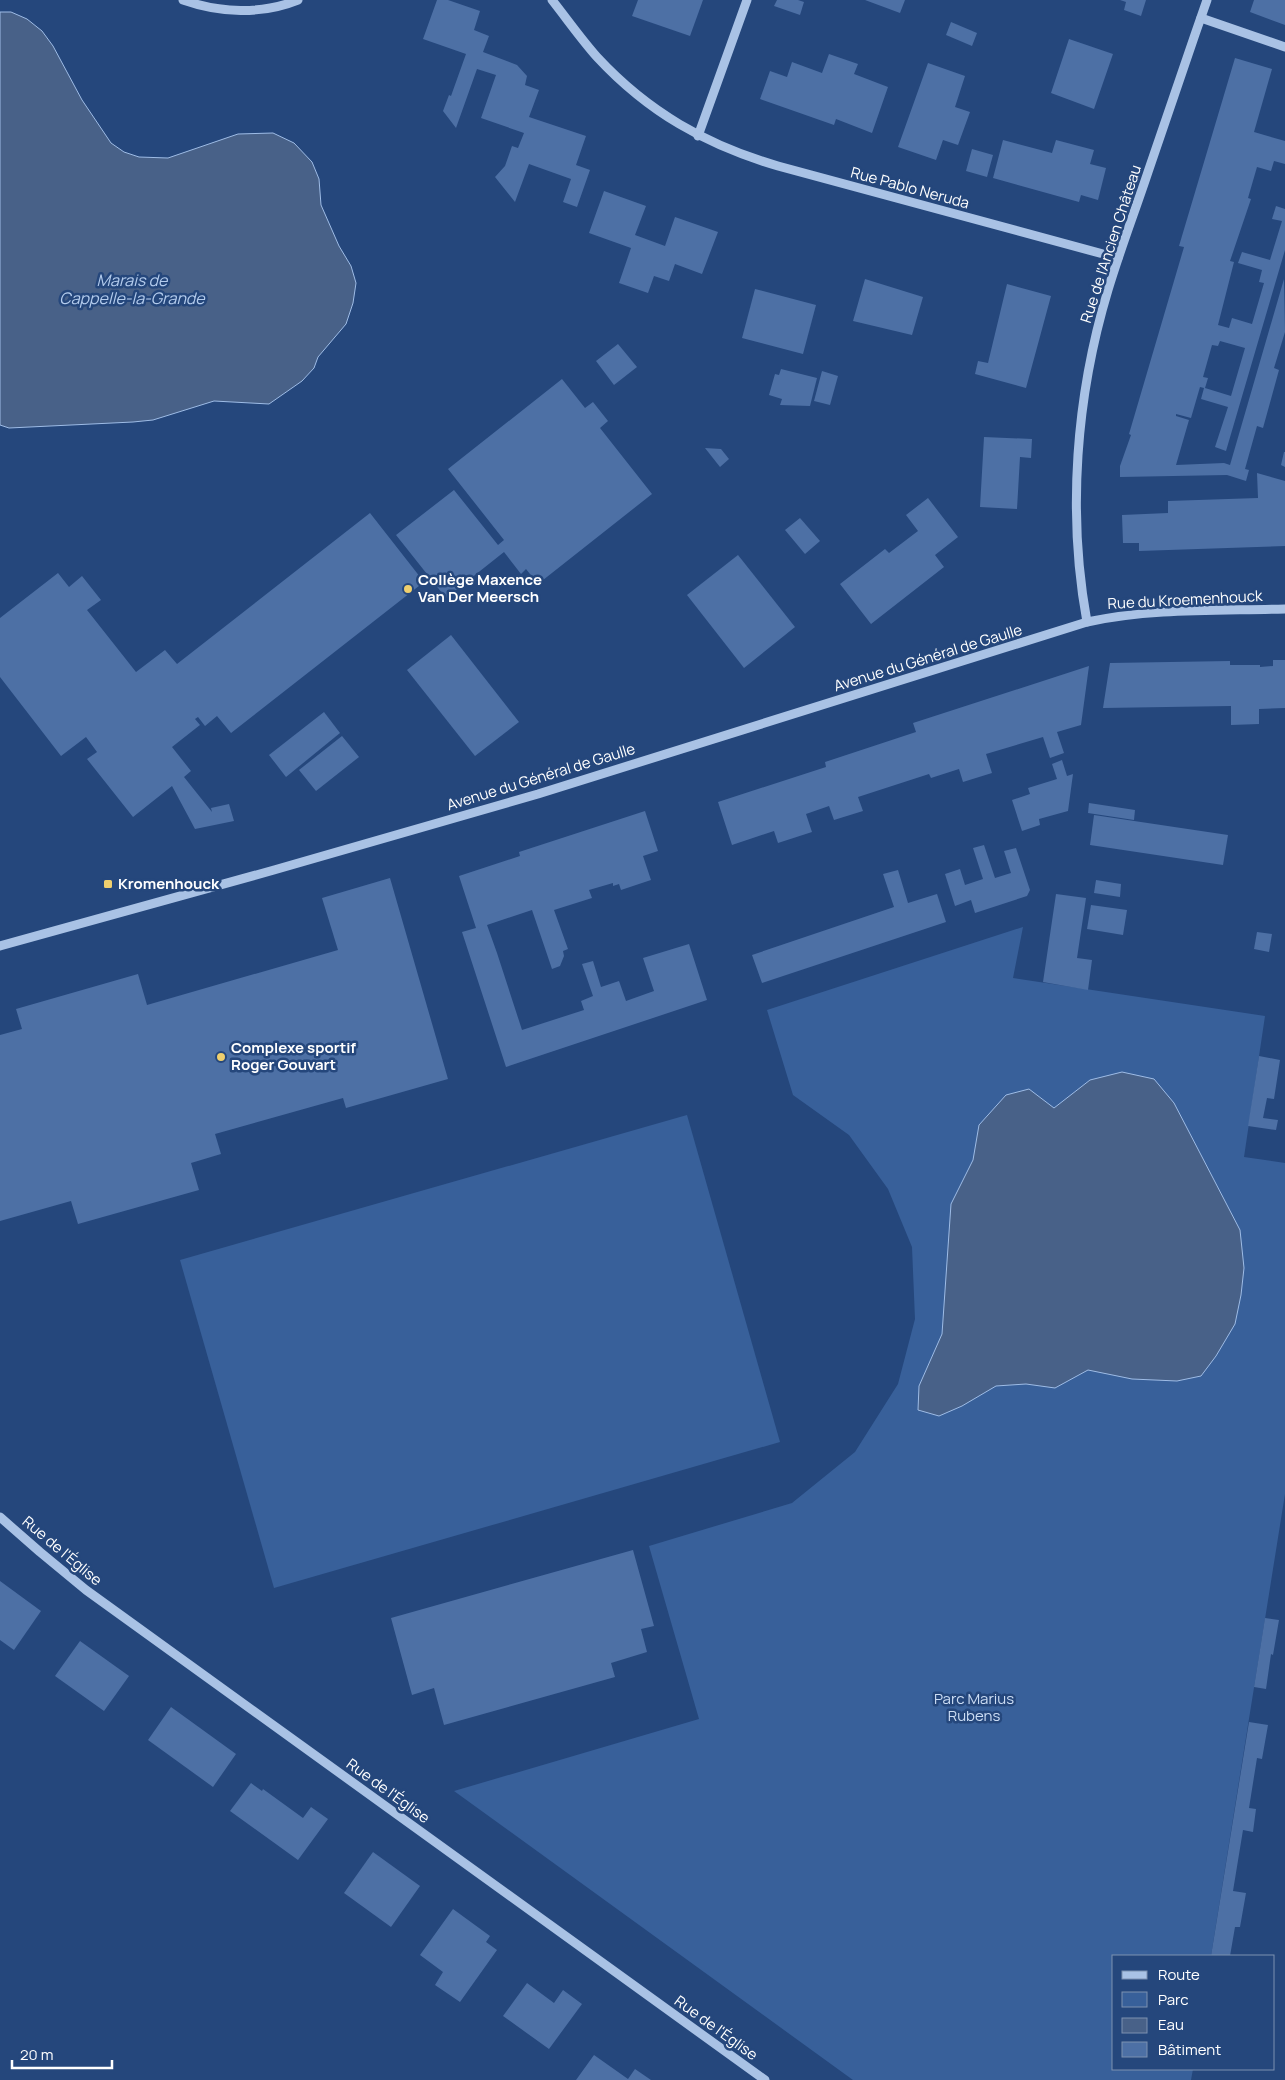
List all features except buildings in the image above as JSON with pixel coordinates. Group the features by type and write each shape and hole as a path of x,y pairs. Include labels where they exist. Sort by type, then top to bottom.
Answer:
{"street":[{"path":"183,0 207,8 233,11 263,8 298,0"},
{"name":"Rue Pablo Neruda","path":"552,0 597,56 621,81 665,116 698,136 759,161 1118,258"},
{"path":"698,136 748,0"},
{"name":"Rue de l'Ancien Château","path":"1087,622 1077,551 1079,448 1089,368 1108,290 1118,258 1207,0"},
{"path":"1201,18 1285,47"},
{"name":"Rue du Kroemenhouck","path":"1087,622 1114,616 1144,614 1285,609"},
{"name":"Avenue du Général de Gaulle","path":"0,946 274,870 512,801 1087,622"},
{"name":"Rue de l'Église","path":"0,1517 86,1590 765,2080"}],"green space":[{"name":"Parc Marius Rubens","path":"1023,927 1013,978 1265,1016 1244,1157 1285,1163 1285,1494 1211,1955 1112,1955 1112,2070 1193,2070 1191,2080 853,2080 454,1791 699,1719 649,1546 792,1503 855,1452 898,1384 915,1319 912,1247 888,1189 849,1135 793,1095 767,1010"},
{"path":"687,1115 780,1442 274,1588 180,1260"}],"water":[{"name":"Marais de Cappelle-la-Grande","path":"0,12 11,12 27,19 42,31 53,46 82,100 111,143 124,152 139,157 168,158 238,134 273,133 294,143 312,162 319,179 321,205 339,246 351,266 356,283 353,303 346,324 318,357 314,368 302,381 269,404 214,401 153,420 133,422 9,428 0,425"},
{"path":"1122,1072 1154,1079 1174,1103 1240,1230 1244,1268 1241,1295 1235,1324 1216,1356 1201,1376 1177,1381 1132,1379 1088,1370 1055,1388 1026,1384 996,1386 962,1406 939,1416 918,1410 919,1386 942,1334 951,1204 973,1160 979,1125 1006,1095 1029,1089 1054,1108 1090,1080"}],"place":[{"name":"Collège Maxence Van Der Meersch","path":"408,589"},
{"name":"Kromenhouck","path":"108,884"},
{"name":"Complexe sportif Roger Gouvart","path":"221,1057"}]}
